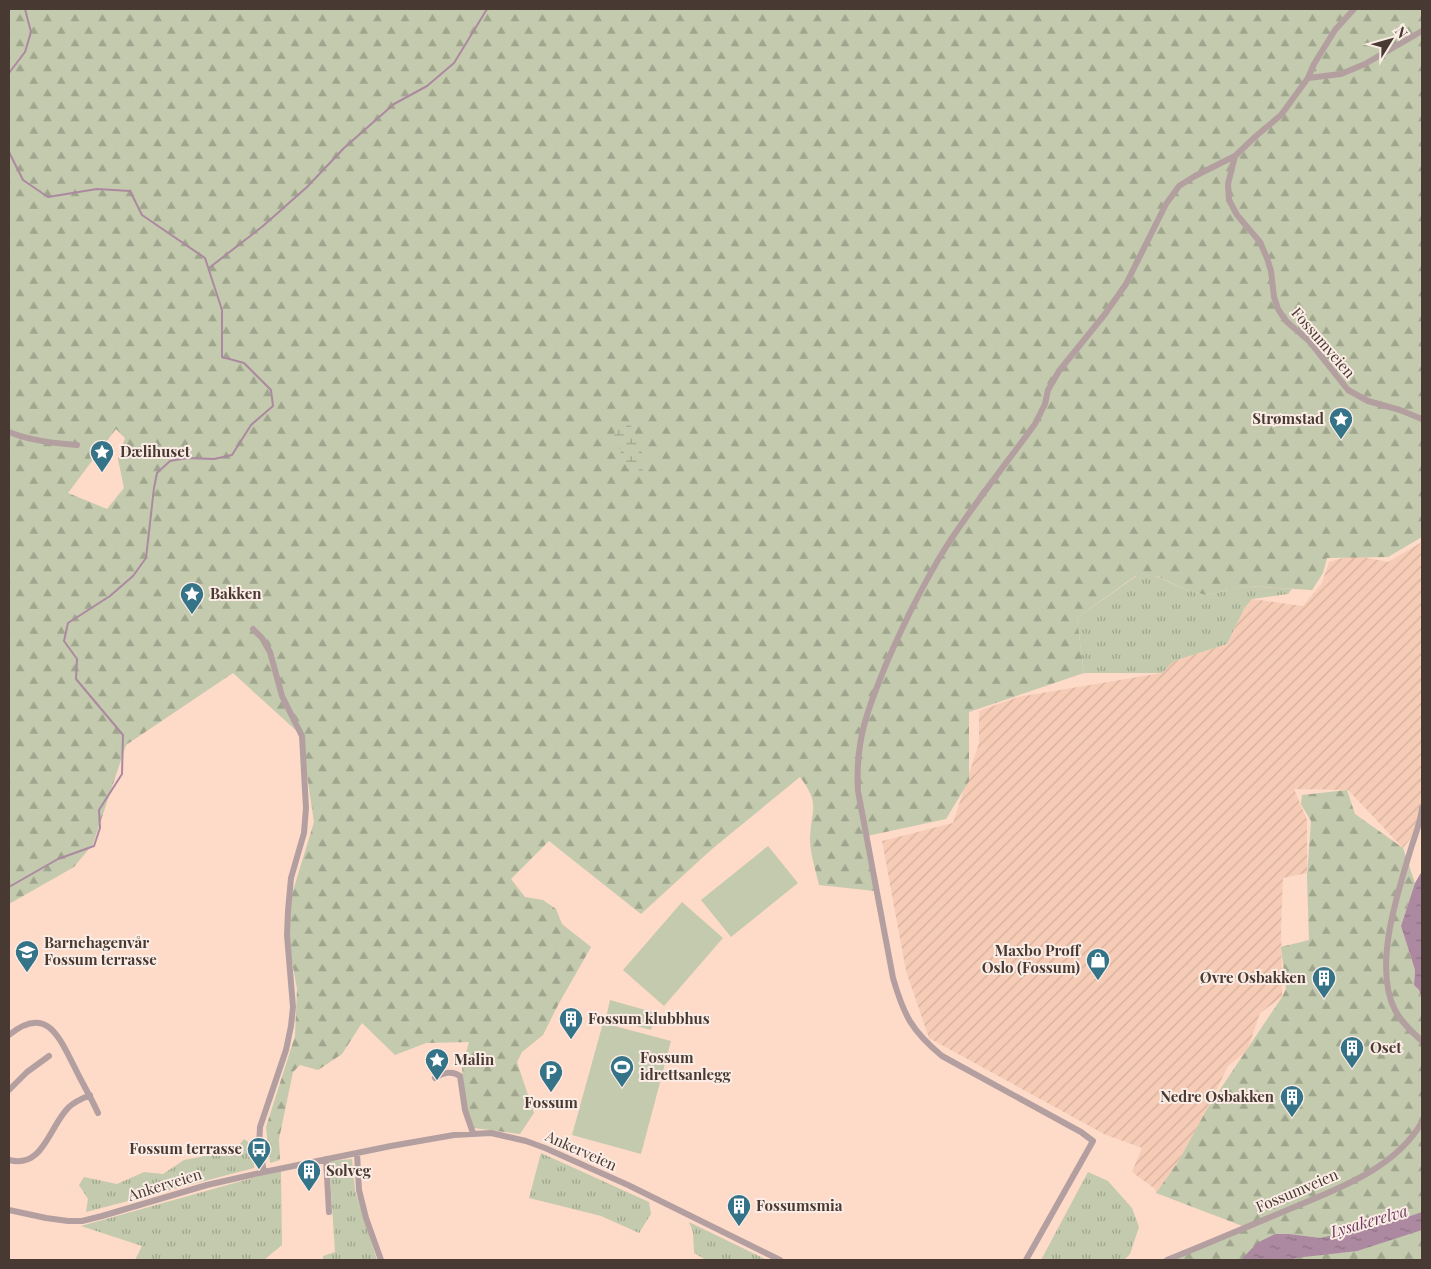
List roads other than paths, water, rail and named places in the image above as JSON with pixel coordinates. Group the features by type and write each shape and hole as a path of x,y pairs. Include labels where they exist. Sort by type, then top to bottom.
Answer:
{"street":[{"path":"1026,1260 1093,1141 1081,1132 942,1056 923,1040 910,1024 901,1005 893,978 858,790 857,772 861,732 895,644 927,579 946,546 1035,424 1045,404 1048,390 1059,372 1126,284 1166,204 1179,186 1194,176 1235,156 1281,115 1308,78 1334,30 1354,9"},
{"path":"1308,78 1341,74 1365,64 1422,31"},
{"name":"Fossumveien","path":"1235,156 1228,184 1229,200 1236,215 1260,242 1271,271 1274,297 1282,315 1309,341 1348,390 1368,401 1400,410 1422,419"},
{"path":"9,432 24,438 77,445"},
{"path":"254,629 270,652 282,696 302,736 306,808 304,833 293,870 288,911 287,934 293,1007 292,1026 286,1050 260,1127 259,1146 264,1172"},
{"path":"1422,808 1389,933 1387,964 1388,991 1394,1009 1405,1026 1422,1041"},
{"path":"9,1035 30,1023 39,1022 50,1028 60,1039 98,1113"},
{"path":"9,1090 31,1069 49,1056"},
{"path":"435,1078 440,1074 451,1072 460,1076 465,1110 473,1133"},
{"path":"9,1160 21,1162 30,1159 42,1148 68,1107 90,1095"},
{"name":"Fossumveien","path":"1167,1260 1347,1184 1393,1156 1410,1140 1422,1122"},
{"name":"Ankerveien","path":"9,1210 46,1218 82,1221 207,1185 264,1172 454,1135 491,1133 545,1148 628,1185 780,1260"},
{"path":"357,1153 359,1190 366,1218 382,1260"},
{"path":"326,1159 329,1212"}],"water":[{"path":"1422,871 1422,999 1419,990 1414,985 1415,970 1401,926 1415,883"},
{"path":"1422,1212 1422,1230 1357,1251 1295,1258 1293,1260 1241,1260 1257,1243 1275,1234 1320,1238 1387,1224"}],"waterway":[{"path":"9,73 25,52 31,32 25,9"},
{"path":"209,268 263,226 307,187 344,148 394,104 427,86 454,63 487,9"},
{"path":"9,152 23,180 48,197 97,189 130,191 142,215 205,258 222,310 222,357 244,363 271,390 273,406 251,425 232,455 214,459 187,458 170,461 157,473 146,558 133,576 110,596 68,623 64,641 77,659 76,679 123,735 122,774 99,810 100,828 94,846 58,859 9,887"}],"place":[{"name":"Strømstad","path":"1341,440"},
{"name":"Dælihuset","path":"102,473"},
{"name":"Bakken","path":"192,615"},
{"name":"Barnehagenvår Fossum terrasse","path":"27,973"},
{"name":"Maxbo Proff Oslo (Fossum)","path":"1098,981"},
{"name":"Øvre Osbakken","path":"1324,999"},
{"name":"Fossum klubbhus","path":"571,1040"},
{"name":"Oset","path":"1352,1069"},
{"name":"Malin","path":"437,1081"},
{"name":"Fossum idrettsanlegg","path":"622,1088"},
{"name":"Fossum","path":"551,1093"},
{"name":"Nedre Osbakken","path":"1292,1118"},
{"name":"Fossum terrasse","path":"259,1170"},
{"name":"Solveg","path":"309,1192"},
{"name":"Fossumsmia","path":"739,1227"}],"water label":[{"name":"Lysakerelva","path":"1369,1221"}]}
